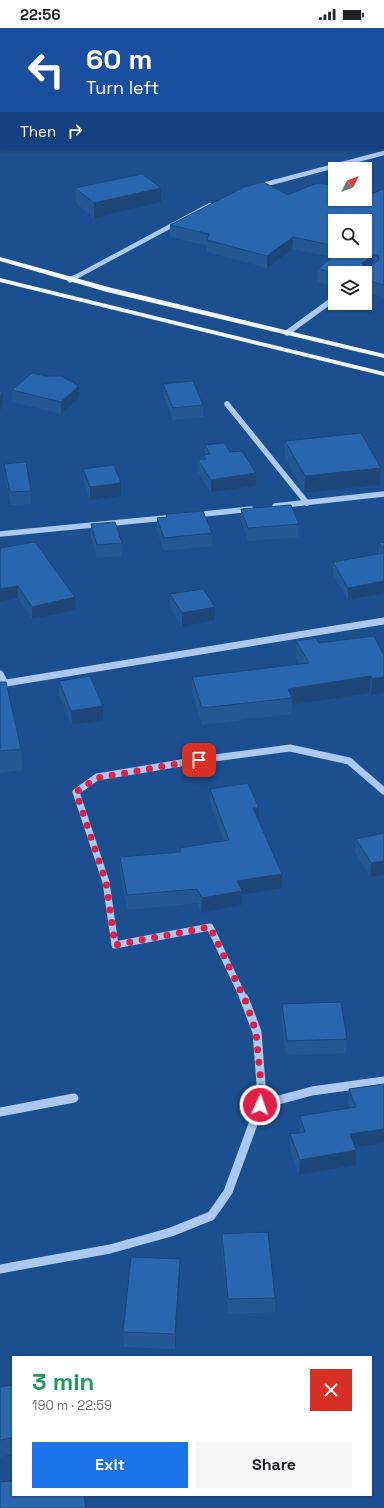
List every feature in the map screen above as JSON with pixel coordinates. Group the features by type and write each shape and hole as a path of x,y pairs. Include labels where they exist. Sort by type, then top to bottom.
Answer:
{"main road":[{"path":"0,259 70,280 384,356"},
{"path":"0,280 384,374"}],"street":[{"path":"254,187 384,153"},
{"path":"70,280 194,212 214,203"},
{"path":"287,333 328,303"},
{"path":"227,404 307,503"},
{"path":"268,507 384,494"},
{"path":"190,515 260,508"},
{"path":"0,534 174,517"},
{"path":"0,674 2,683 384,621"},
{"path":"0,1269 110,1249 172,1232 211,1216 228,1192 260,1105 261,1084 256,1032 246,1002 210,927 115,945 106,882 76,792 97,778 199,760 290,748 349,761 384,792"},
{"path":"260,1105 312,1091 384,1081"},
{"path":"0,1112 74,1098"}],"building":[{"path":"142,174 161,188 94,203 75,188"},
{"path":"263,182 288,195 314,184 321,183 328,185 328,206 372,206 372,194 384,189 384,285 372,282 372,266 371,266 379,260 378,255 372,256 372,214 328,214 328,244 293,237 267,256 207,240 209,234 170,225 244,187"},
{"path":"331,258 370,258 362,263 363,266 328,266 328,271 318,269"},
{"path":"32,373 46,376 61,376 79,386 61,402 12,390"},
{"path":"193,381 203,405 173,408 163,384"},
{"path":"361,433 381,468 305,476 285,441"},
{"path":"224,443 230,452 242,451 256,473 211,480 198,460 206,459 204,455 210,454 205,445"},
{"path":"26,462 31,491 10,492 4,464"},
{"path":"114,465 121,483 90,487 83,469"},
{"path":"291,505 299,524 248,528 241,509"},
{"path":"203,511 212,533 164,538 157,518 167,517 166,514"},
{"path":"115,522 122,543 97,545 91,524"},
{"path":"35,542 75,597 32,607 18,586 0,589 0,548"},
{"path":"384,542 384,549 379,543"},
{"path":"384,553 384,581 348,588 333,562"},
{"path":"203,589 215,607 182,613 170,594"},
{"path":"374,636 384,656 384,677 372,679 371,676 288,689 292,698 202,708 192,677 309,663 296,641 316,638 319,643"},
{"path":"90,676 103,706 71,711 59,681"},
{"path":"0,682 6,682 21,749 0,751"},
{"path":"248,783 259,808 253,808 282,874 237,881 242,891 202,898 197,889 127,895 120,857 181,852 180,848 229,840 210,789"},
{"path":"384,833 384,861 371,863 356,839"},
{"path":"341,1002 347,1039 287,1041 282,1004"},
{"path":"384,1084 384,1129 350,1134 356,1150 300,1160 290,1134 305,1132 300,1116 356,1107 349,1089"},
{"path":"268,1232 275,1298 228,1299 222,1234"},
{"path":"131,1257 180,1259 175,1334 123,1332"},
{"path":"12,1385 12,1438 0,1440 0,1387"},
{"path":"12,1481 12,1496 84,1496 86,1508 0,1508 0,1482"}],"route":[{"path":"199,760 97,778 76,792 106,882 115,945 210,927 246,1002 256,1032 261,1084 260,1105"}]}
